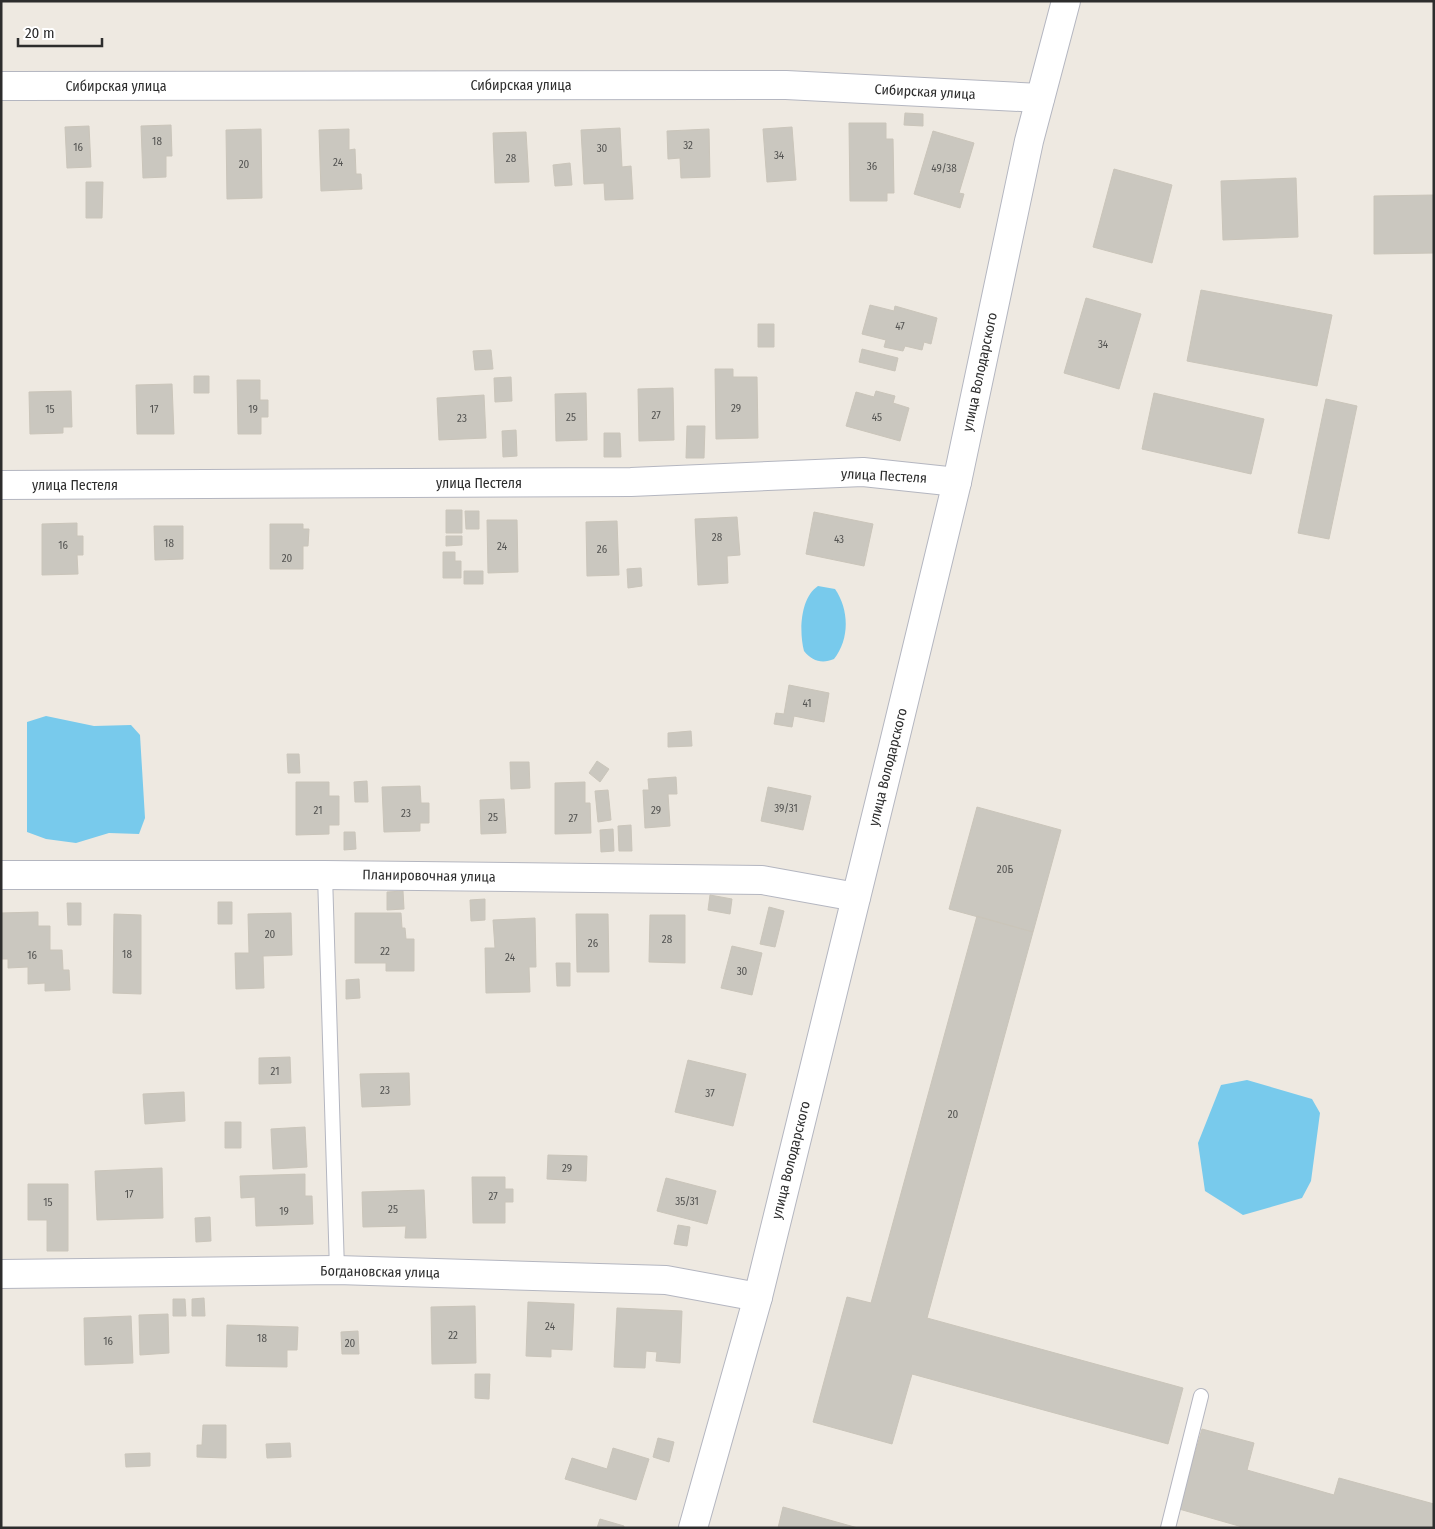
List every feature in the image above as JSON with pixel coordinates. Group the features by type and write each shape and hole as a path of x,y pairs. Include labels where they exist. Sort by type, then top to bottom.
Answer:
{"street":[{"name":"улица Володарского","path":"693,1528 758,1297 856,897 957,482 1004,257 1040,98 1066,1"},
{"name":"Сибирская улица","path":"1,86 786,85 1040,98"},
{"name":"улица Пестеля","path":"1,486 631,482 863,472 957,482"},
{"name":"Планировочная улица","path":"1,875 325,875 762,880 856,897"},
{"name":"Богдановская улица","path":"1,1274 338,1270 666,1280 758,1297"}],"lane":[{"path":"325,875 338,1270"},
{"path":"1168,1528 1201,1396"}],"water":[{"path":"818,586 835,589 843,606 846,624 843,642 839,651 834,659 825,661 810,657 804,651 802,643 801,625 804,607 812,591"},
{"path":"46,716 94,726 131,725 140,735 145,818 139,834 109,833 76,843 46,839 27,832 27,722"},
{"path":"1247,1080 1312,1099 1320,1113 1311,1181 1302,1198 1243,1215 1205,1191 1198,1143 1221,1085"}],"building":[{"path":"905,113 923,114 923,126 904,125"},
{"path":"849,123 886,123 886,139 893,139 894,193 887,193 887,201 850,201"},
{"path":"171,125 172,156 166,156 166,177 143,178 141,126"},
{"path":"89,126 91,167 67,168 65,127"},
{"path":"792,127 796,180 767,182 763,129"},
{"path":"620,128 622,167 631,166 633,199 605,200 604,183 584,184 581,130"},
{"path":"261,129 262,198 227,199 226,130"},
{"path":"349,129 349,150 355,149 356,174 361,174 362,189 321,191 319,130"},
{"path":"709,129 710,177 681,178 680,158 668,159 667,131"},
{"path":"933,131 974,143 959,193 964,194 960,208 914,194"},
{"path":"526,132 529,182 495,183 493,133"},
{"path":"570,163 572,185 555,186 553,165"},
{"path":"1114,169 1172,185 1152,263 1093,247"},
{"path":"1296,178 1298,237 1223,240 1221,181"},
{"path":"86,182 103,182 102,218 86,218"},
{"path":"1434,195 1434,253 1374,254 1374,196"},
{"path":"1201,290 1332,315 1317,386 1187,361"},
{"path":"1086,298 1141,314 1119,389 1064,373"},
{"path":"870,305 894,311 895,306 937,318 931,344 924,342 922,350 905,346 903,351 884,347 886,340 862,334"},
{"path":"758,324 774,324 774,347 758,347"},
{"path":"862,349 898,358 895,371 859,362"},
{"path":"491,350 493,369 475,370 473,351"},
{"path":"715,369 733,369 733,377 757,377 758,438 716,439"},
{"path":"194,376 209,376 209,393 194,393"},
{"path":"511,377 512,401 495,402 494,378"},
{"path":"237,380 260,380 260,400 268,400 268,417 261,417 261,434 238,434"},
{"path":"172,384 174,434 137,434 136,385"},
{"path":"673,388 674,440 639,441 638,389"},
{"path":"71,391 72,427 63,427 63,433 30,434 29,392"},
{"path":"876,391 895,396 893,403 909,408 900,441 846,426 856,392 874,397"},
{"path":"586,393 587,440 556,441 555,394"},
{"path":"1154,393 1264,419 1251,474 1142,449"},
{"path":"484,395 486,438 439,440 437,398"},
{"path":"1326,399 1357,406 1329,539 1298,533"},
{"path":"687,426 705,426 704,458 686,458"},
{"path":"516,430 517,456 503,457 502,431"},
{"path":"604,433 620,433 621,457 604,457"},
{"path":"446,510 462,510 462,533 446,533"},
{"path":"465,511 479,511 479,529 466,529"},
{"path":"814,512 873,524 864,566 806,554"},
{"path":"737,517 740,555 727,556 728,583 698,585 695,519"},
{"path":"487,520 517,520 518,572 488,573"},
{"path":"617,521 619,575 587,576 586,522"},
{"path":"77,523 77,536 83,536 83,555 77,555 78,574 42,575 42,524"},
{"path":"270,524 303,524 303,529 309,529 308,546 303,546 303,569 270,569"},
{"path":"154,526 183,526 183,559 155,560"},
{"path":"446,536 462,536 462,545 446,546"},
{"path":"443,552 455,552 455,561 461,561 461,578 443,578"},
{"path":"641,568 642,586 628,588 627,569"},
{"path":"464,571 483,571 483,584 464,584"},
{"path":"789,685 829,693 824,722 794,716 792,727 774,724 776,713 784,714"},
{"path":"691,731 692,746 668,747 668,733"},
{"path":"287,754 299,754 300,773 288,773"},
{"path":"597,761 609,769 600,782 589,773"},
{"path":"510,762 529,762 530,788 511,789"},
{"path":"676,777 677,794 668,794 670,826 645,828 643,790 649,790 648,779"},
{"path":"367,781 368,802 355,802 354,782"},
{"path":"296,782 329,782 329,796 339,796 339,825 329,825 329,834 296,835"},
{"path":"585,782 585,803 590,803 591,833 555,834 555,783"},
{"path":"420,786 421,803 429,803 429,823 420,823 420,831 384,832 382,787"},
{"path":"768,787 811,796 803,830 761,821"},
{"path":"608,790 611,820 598,822 595,791"},
{"path":"504,799 506,833 481,834 480,800"},
{"path":"977,807 1061,830 1033,932 949,909"},
{"path":"631,825 632,851 619,851 618,826"},
{"path":"613,829 614,851 601,852 600,830"},
{"path":"344,832 355,832 356,849 344,850"},
{"path":"403,891 404,909 387,910 387,892"},
{"path":"710,895 732,899 730,914 708,910"},
{"path":"485,899 485,920 471,921 470,900"},
{"path":"218,902 232,902 232,924 218,924"},
{"path":"67,903 81,903 81,925 68,925"},
{"path":"769,907 784,911 775,947 760,944"},
{"path":"38,912 38,926 50,926 50,950 62,950 63,970 69,970 70,990 45,991 45,983 28,984 28,967 8,968 8,959 1,959 1,913"},
{"path":"291,913 292,955 263,956 264,988 236,989 235,953 249,953 248,914"},
{"path":"355,913 401,913 402,928 405,928 406,939 414,939 414,971 386,971 386,963 355,963"},
{"path":"114,914 141,915 141,994 113,993"},
{"path":"576,914 608,914 609,972 577,972"},
{"path":"650,915 685,915 685,963 649,962"},
{"path":"977,916 1033,932 927,1318 1183,1388 1168,1444 912,1374 892,1444 813,1422 847,1297 871,1303"},
{"path":"535,918 536,967 529,967 530,992 486,993 485,948 495,948 493,920"},
{"path":"732,946 762,953 752,995 721,988"},
{"path":"556,963 570,963 570,986 557,986"},
{"path":"359,979 360,998 346,999 346,980"},
{"path":"290,1057 291,1083 259,1084 259,1058"},
{"path":"688,1060 746,1074 733,1126 675,1112"},
{"path":"409,1073 410,1105 362,1107 360,1074"},
{"path":"184,1092 185,1121 145,1124 143,1094"},
{"path":"225,1122 241,1122 241,1148 225,1148"},
{"path":"305,1127 307,1167 273,1169 271,1129"},
{"path":"548,1155 587,1156 586,1181 547,1179"},
{"path":"162,1168 163,1218 97,1220 95,1171"},
{"path":"305,1174 305,1196 312,1196 313,1224 256,1226 255,1197 241,1198 240,1176"},
{"path":"472,1177 505,1177 505,1189 513,1189 513,1202 505,1202 505,1223 473,1223"},
{"path":"666,1178 716,1191 707,1224 657,1211"},
{"path":"28,1184 68,1184 68,1251 47,1251 47,1220 28,1220"},
{"path":"424,1190 426,1238 405,1238 406,1226 363,1227 362,1192"},
{"path":"210,1217 211,1241 196,1242 195,1218"},
{"path":"678,1225 690,1227 687,1246 674,1244"},
{"path":"204,1298 205,1316 192,1316 192,1299"},
{"path":"173,1299 185,1299 186,1316 173,1316"},
{"path":"528,1302 574,1304 572,1350 551,1349 551,1357 526,1356"},
{"path":"475,1306 476,1363 432,1364 431,1307"},
{"path":"617,1308 682,1311 680,1363 656,1361 657,1352 646,1351 645,1368 614,1367"},
{"path":"168,1314 169,1353 140,1355 139,1315"},
{"path":"131,1316 133,1363 85,1365 84,1318"},
{"path":"227,1325 298,1327 297,1350 287,1350 287,1367 226,1366"},
{"path":"358,1331 359,1354 342,1354 341,1332"},
{"path":"475,1374 490,1374 489,1399 475,1398"},
{"path":"203,1425 226,1425 226,1458 197,1457 197,1445 202,1445"},
{"path":"1202,1429 1254,1443 1247,1470 1334,1495 1339,1478 1434,1504 1434,1528 1246,1528 1179,1509"},
{"path":"658,1438 674,1442 669,1462 653,1457"},
{"path":"290,1443 291,1457 267,1458 266,1444"},
{"path":"613,1448 649,1459 636,1500 565,1479 572,1458 607,1469"},
{"path":"150,1453 150,1466 126,1467 125,1454"},
{"path":"783,1507 858,1528 778,1528"},
{"path":"600,1519 624,1526 624,1528 597,1528"}]}
